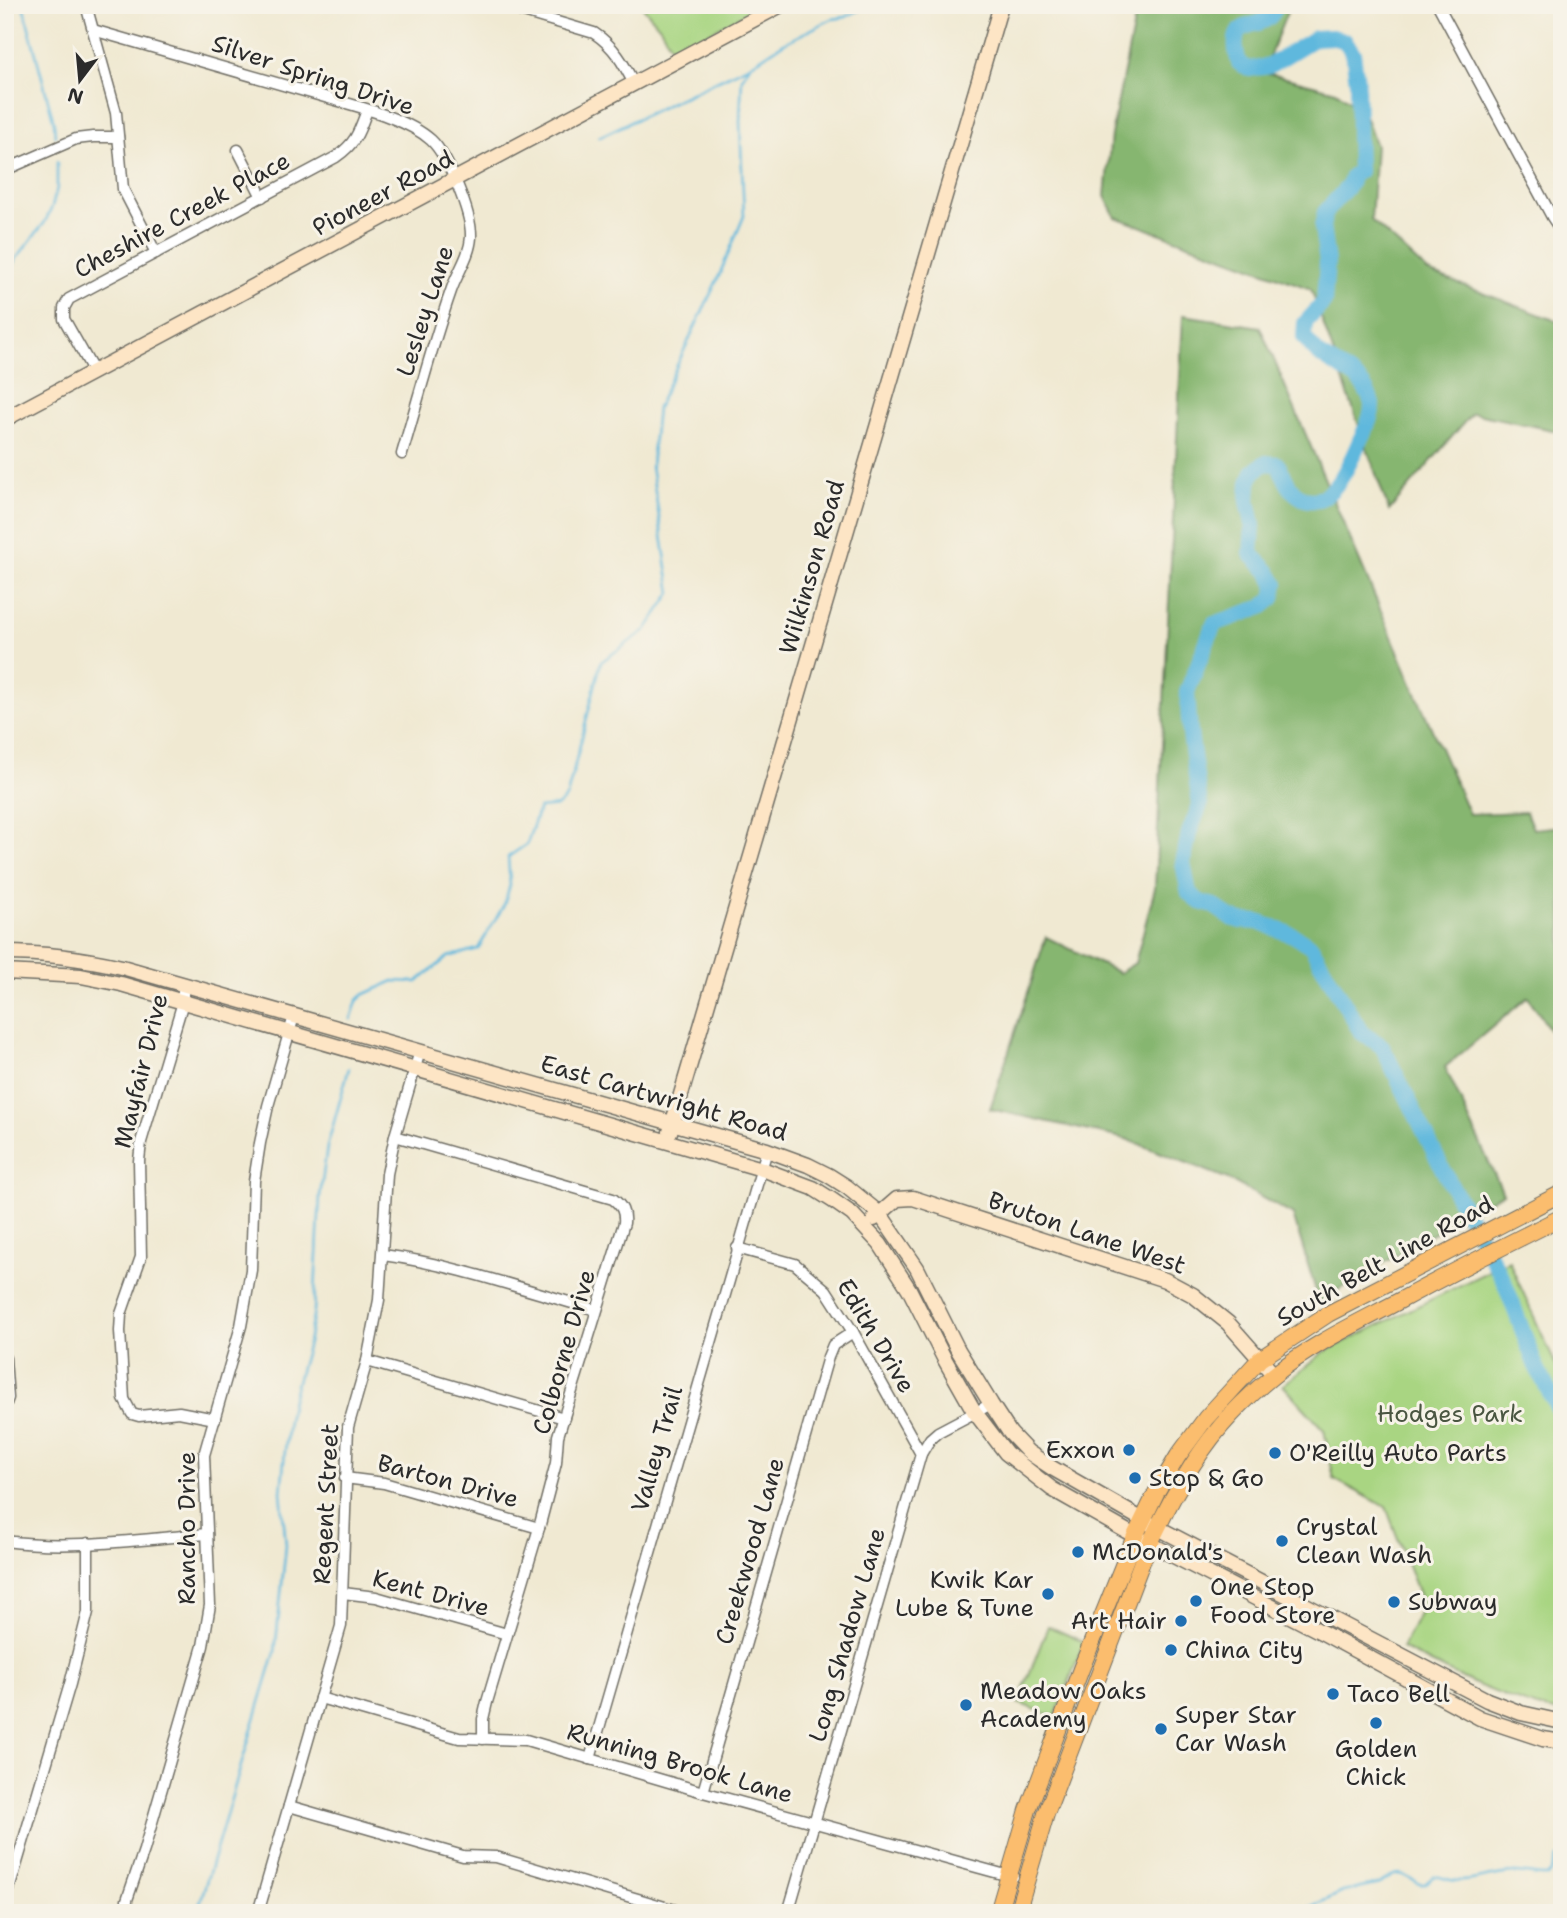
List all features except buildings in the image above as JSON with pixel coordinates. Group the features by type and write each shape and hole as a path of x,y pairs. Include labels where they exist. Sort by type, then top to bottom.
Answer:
{"main road":[{"name":"Pioneer Road","path":"5,419 781,5"},
{"name":"Wilkinson Road","path":"668,1142 1001,5"},
{"path":"992,37 1002,29 1008,5"},
{"path":"5,942 36,953"},
{"name":"East Cartwright Road","path":"5,953 81,957 122,967 767,1150 808,1165 848,1187 880,1214 917,1268 958,1350 991,1404 1010,1433 1028,1452 1150,1523 1487,1700 1521,1713 1562,1722"},
{"path":"54,974 57,955"},
{"name":"East Cartwright Road","path":"5,972 81,976 121,984 762,1169 813,1188 852,1214 880,1244 909,1289 974,1411 1006,1454 1052,1489 1480,1718 1543,1739 1562,1742"},
{"name":"South Belt Line Road","path":"1017,1913 1046,1814 1150,1523 1157,1491 1198,1429 1260,1359 1328,1314 1562,1193"},
{"name":"Bruton Lane West","path":"865,1227 897,1199 913,1198 1165,1280 1193,1295 1228,1323 1274,1375"},
{"name":"South Belt Line Road","path":"1150,1523 1230,1416 1274,1375 1329,1338 1562,1217"},
{"name":"South Belt Line Road","path":"998,1913 1028,1810 1096,1635 1143,1540"},
{"path":"1325,1634 1332,1619"},
{"path":"1092,1691 1104,1645 1104,1641 1096,1635"},
{"path":"1480,1718 1487,1700"}],"street":[{"path":"86,5 116,113 123,189 156,253"},
{"path":"500,5 594,33 607,41 623,62 634,84"},
{"path":"1438,5 1562,232"},
{"name":"Silver Spring Drive","path":"93,30 402,122 431,140 449,164 455,180"},
{"name":"Cheshire Creek Place","path":"94,372 64,319 65,303 336,157 352,145 367,110"},
{"path":"5,170 76,139 118,136"},
{"path":"238,150 262,197"},
{"name":"Lesley Lane","path":"402,454 452,289 468,254 470,218 455,180"},
{"name":"Mayfair Drive","path":"183,985 183,1002 141,1142 141,1257 121,1314 121,1371 124,1399 132,1414 139,1416 180,1412 215,1419"},
{"name":"Rancho Drive","path":"126,1913 127,1900 152,1824 203,1646 210,1605 204,1455 241,1326 249,1284 254,1181 260,1143 294,1016"},
{"name":"Regent Street","path":"258,1913 341,1626 348,1427 367,1361 379,1300 387,1174 419,1051"},
{"name":"Colborne Drive","path":"395,1136 613,1199 621,1206 625,1215 558,1436 556,1463 539,1528 487,1702 483,1719 483,1740"},
{"name":"Valley Trail","path":"590,1759 767,1150"},
{"name":"Edith Drive","path":"737,1248 795,1264 827,1290 921,1454"},
{"path":"383,1255 455,1270 596,1310"},
{"name":"Creekwood Lane","path":"702,1792 828,1357 833,1345 853,1332"},
{"path":"5,1358 8,1398 5,1406"},
{"path":"367,1361 564,1418"},
{"name":"Long Shadow Lane","path":"788,1913 921,1454 938,1432 991,1404"},
{"name":"Barton Drive","path":"345,1478 384,1483 539,1528"},
{"path":"5,1541 28,1544 88,1543 207,1534"},
{"path":"5,1903 70,1684 88,1612 88,1543"},
{"name":"Kent Drive","path":"343,1593 376,1597 508,1634"},
{"name":"Running Brook Lane","path":"320,1698 459,1738 526,1740 1008,1877 1026,1877"},
{"path":"289,1806 463,1856 496,1857 685,1913"}],"green space":[{"path":"641,5 761,5 674,52 660,27"},
{"path":"1124,5 1290,5 1263,72 1336,91 1363,111 1376,146 1371,220 1428,272 1562,323 1562,432 1472,413 1389,511 1311,289 1115,217 1105,196 1111,135 1135,18"},
{"path":"1183,315 1260,327 1469,814 1526,812 1533,829 1562,826 1562,1048 1528,997 1445,1067 1503,1193 1319,1301 1293,1215 1228,1179 1126,1139 990,1109 1046,937 1119,973 1135,963 1155,888"},
{"name":"Hodges Park","path":"1509,1261 1562,1379 1562,1714 1480,1686 1402,1648 1423,1605 1386,1507 1334,1479 1324,1430 1283,1385 1324,1352"},
{"path":"1048,1626 1084,1642 1055,1717 1018,1703"}],"waterway":[{"path":"23,5 54,123 55,136"},
{"path":"599,137 750,65 784,43 832,19 846,17 869,5"},
{"path":"1276,5 1265,20 1242,29 1237,35 1239,63 1249,69 1269,66 1315,38 1332,37 1345,41 1353,53 1357,82 1359,171 1352,176 1350,184 1325,212 1322,227 1327,262 1324,302 1305,323 1304,337 1325,359 1359,381 1369,396 1372,409 1345,471 1321,498 1312,500 1296,494 1277,464 1265,463 1253,472 1248,501 1253,524 1251,554 1268,571 1276,584 1273,598 1262,607 1214,624 1187,692 1200,805 1189,833 1183,863 1189,893 1200,902 1214,906 1231,918 1258,922 1293,935 1311,946 1361,1032 1382,1046 1443,1170 1504,1281 1535,1364 1562,1417"},
{"path":"351,1019 357,1001 363,995 394,981 417,982 448,957 478,949 504,905 510,885 508,857 527,844 539,808 558,806 567,796 601,662 646,630 671,593 651,466 657,408 744,216 740,122 742,78 750,65"},
{"path":"5,277 45,222 52,207 57,188 57,162"},
{"path":"197,1913 275,1652 286,1545 281,1492 288,1421 314,1311 320,1196 327,1147 349,1068"},
{"path":"1302,1913 1343,1892 1379,1884 1394,1875 1401,1874 1420,1884 1425,1884 1434,1876 1459,1881 1513,1873 1547,1876 1557,1858 1562,1857"}],"place":[{"name":"Exxon","path":"1129,1450"},
{"name":"O'Reilly Auto Parts","path":"1275,1453"},
{"name":"Stop & Go","path":"1135,1478"},
{"name":"Crystal Clean Wash","path":"1282,1541"},
{"name":"McDonald's","path":"1078,1552"},
{"name":"Kwik Kar Lube & Tune","path":"1048,1594"},
{"name":"One Stop Food Store","path":"1196,1601"},
{"name":"Subway","path":"1394,1602"},
{"name":"Art Hair","path":"1181,1621"},
{"name":"China City","path":"1171,1650"},
{"name":"Taco Bell","path":"1333,1694"},
{"name":"Meadow Oaks Academy","path":"966,1705"},
{"name":"Golden Chick","path":"1376,1723"},
{"name":"Super Star Car Wash","path":"1161,1729"}]}
